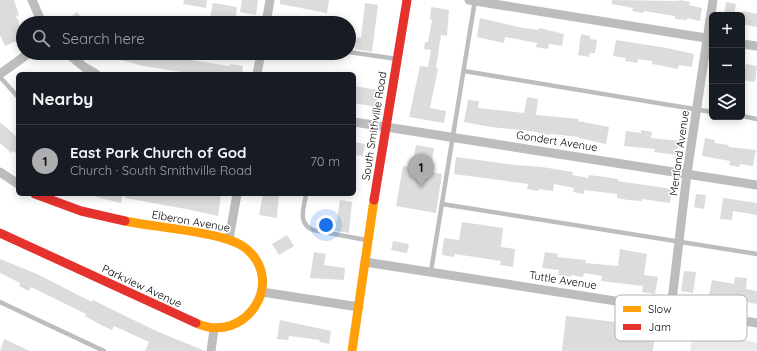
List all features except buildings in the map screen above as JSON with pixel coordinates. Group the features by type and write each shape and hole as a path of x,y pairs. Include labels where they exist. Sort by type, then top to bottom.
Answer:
{"street":[{"path":"32,0 39,16"},
{"path":"267,16 270,0"},
{"name":"South Smithville Road","path":"352,351 368,240 407,0"},
{"path":"473,0 709,39"},
{"name":"Mertland Avenue","path":"712,12 713,0"},
{"name":"Mertland Avenue","path":"673,295 687,174 709,44"},
{"path":"745,44 757,46"},
{"path":"0,74 19,60"},
{"path":"76,60 93,72"},
{"path":"257,72 260,60"},
{"name":"Gondert Avenue","path":"356,122 453,136 757,185"},
{"path":"0,172 16,183"},
{"name":"Elberon Avenue","path":"40,196 80,212 103,218 229,239 245,247 259,264 263,281 262,292"},
{"path":"229,239 237,196"},
{"name":"Parkview Avenue","path":"0,233 192,322 214,329 230,328 248,318 256,309 262,292"},
{"name":"Tuttle Avenue","path":"365,262 615,300"},
{"path":"262,292 359,307"},
{"name":"Tuttle Avenue","path":"747,321 757,323"},
{"path":"210,351 214,329"}],"lane":[{"path":"431,271 464,71 473,0"},
{"path":"356,53 397,60"},
{"path":"464,71 709,112"},
{"path":"0,77 16,95"},
{"path":"745,117 757,119"},
{"path":"306,196 302,220 306,227 313,230 368,240"},
{"path":"442,204 757,254"},
{"path":"0,302 104,351"}],"shaded area":[{"path":"747,340 757,343 757,351 690,351 692,341"}],"traffic: slow":[{"path":"352,351 374,200"},
{"path":"125,221 221,237 244,247 257,261 262,276 261,292 255,306 245,318 231,325 214,328 196,323"}],"traffic: jam":[{"path":"374,200 407,0"},
{"path":"40,196 81,211 125,221"},
{"path":"0,233 196,323"}],"place":[{"name":"East Park Church of God","path":"421,187"}]}
